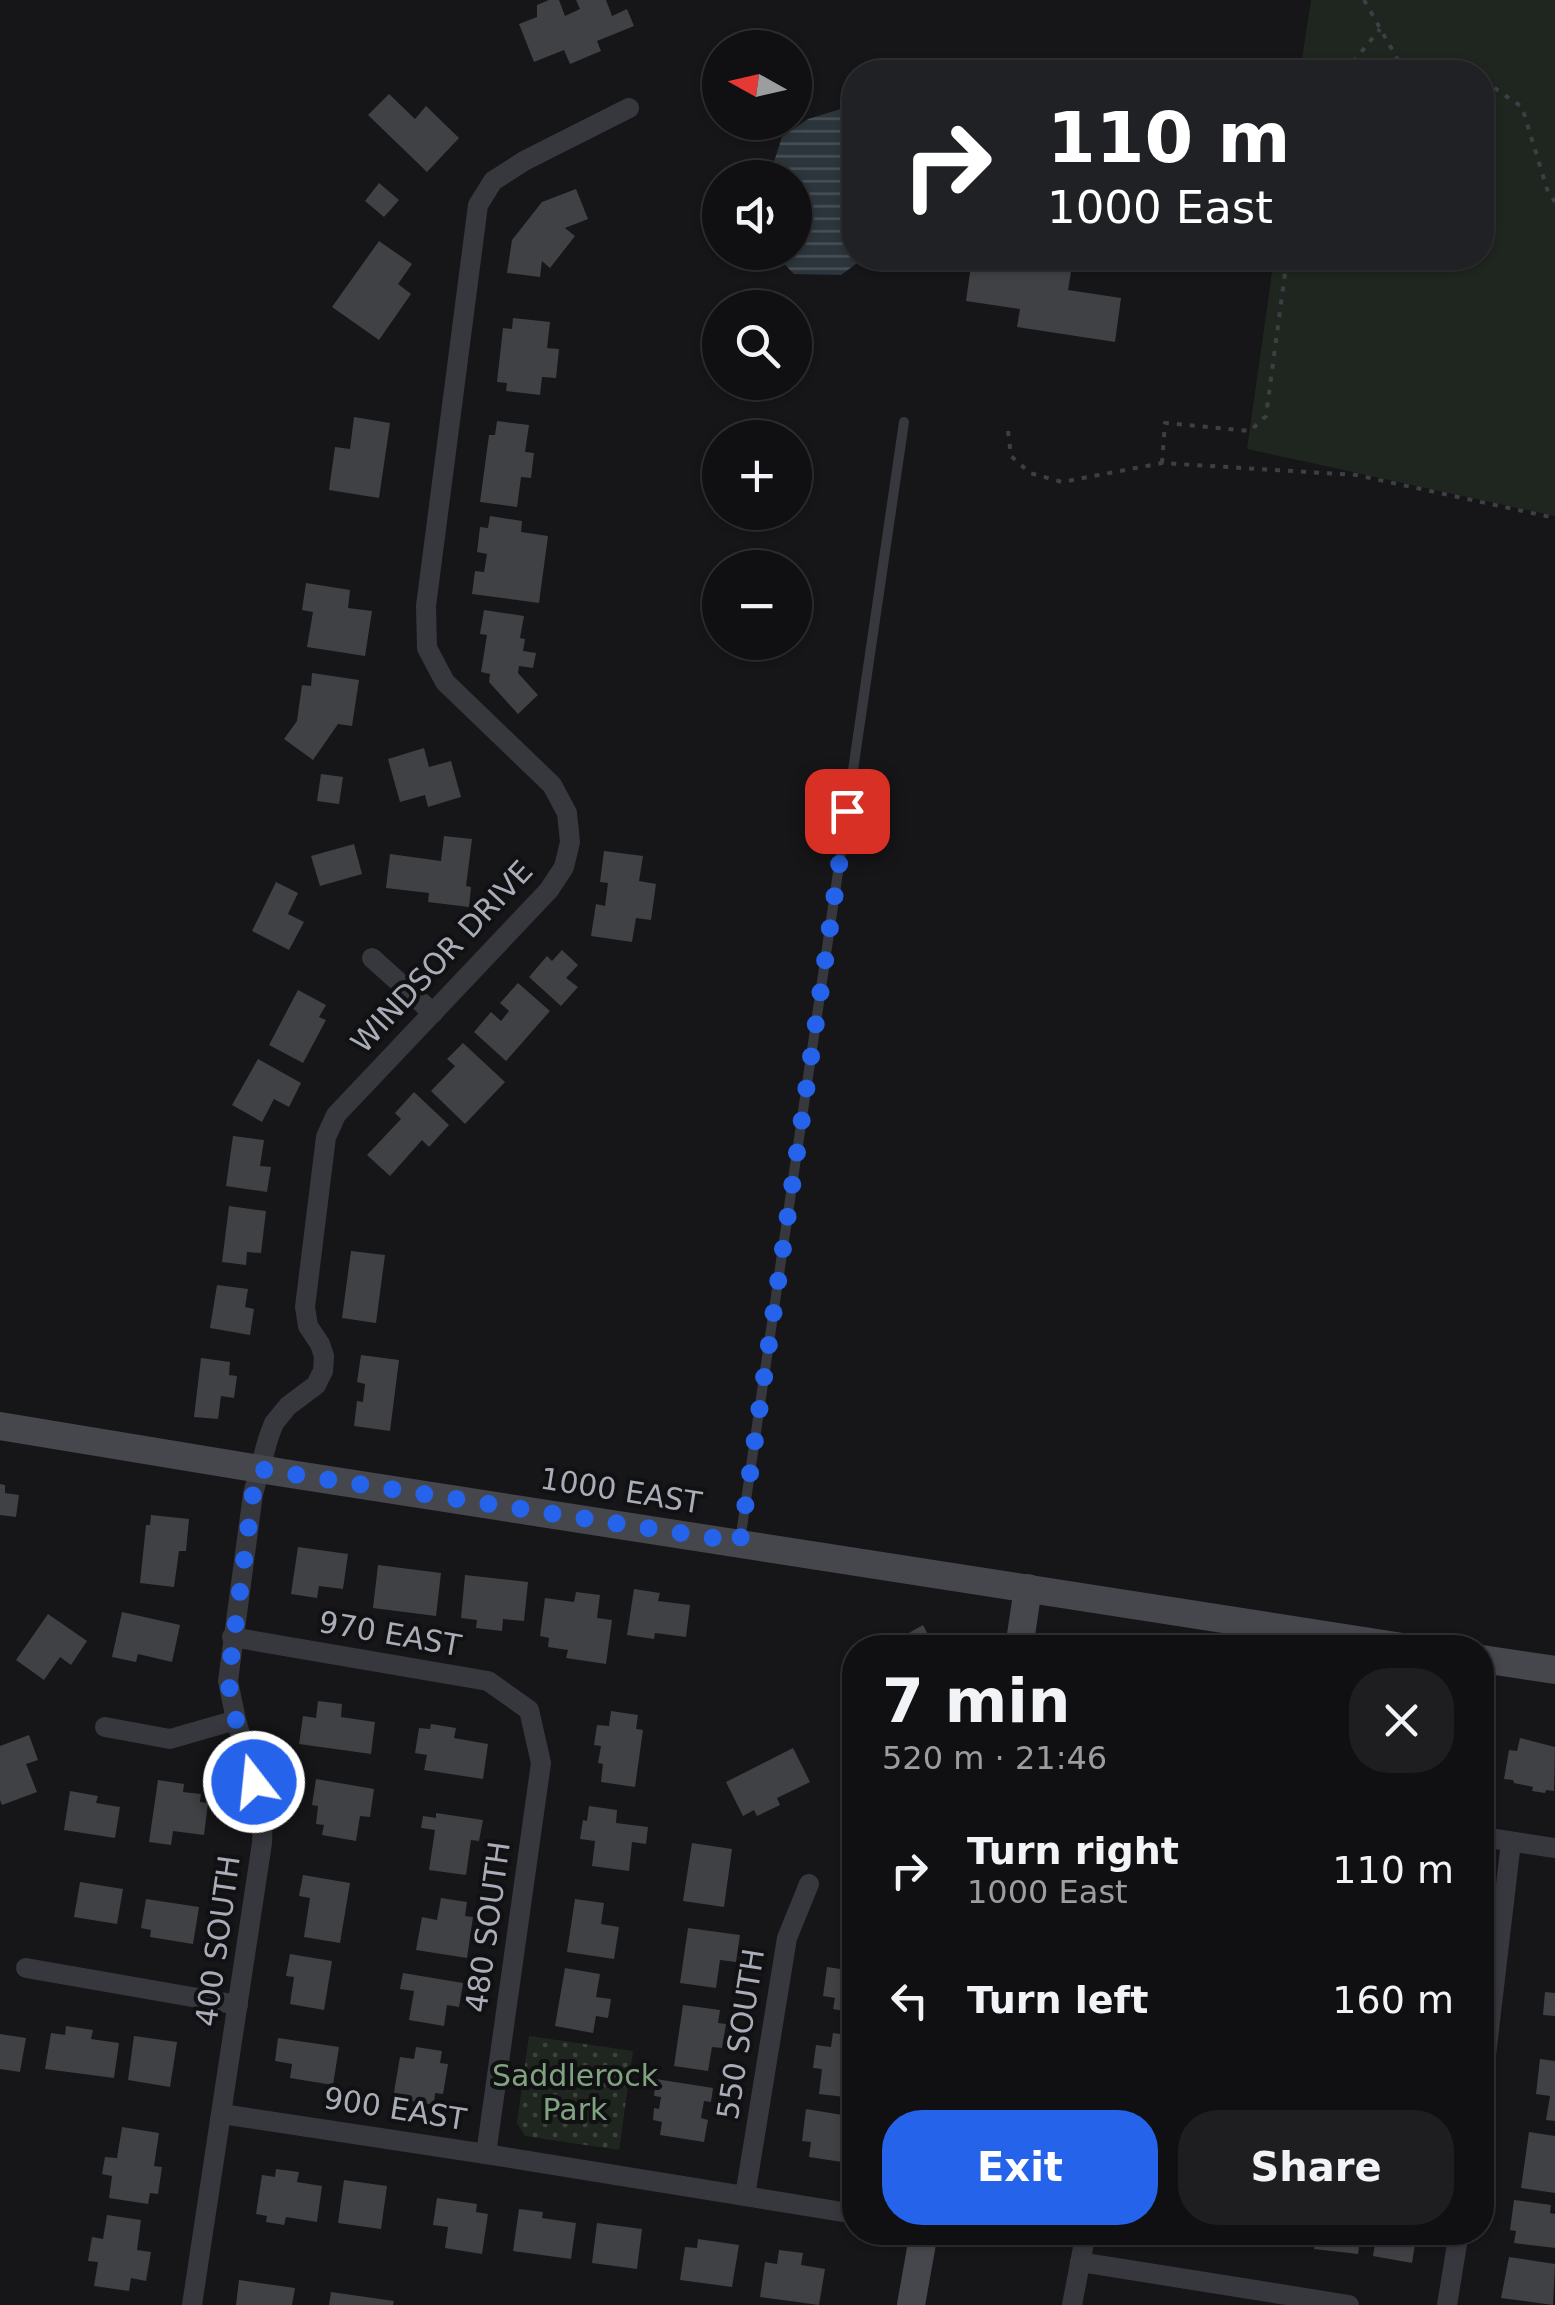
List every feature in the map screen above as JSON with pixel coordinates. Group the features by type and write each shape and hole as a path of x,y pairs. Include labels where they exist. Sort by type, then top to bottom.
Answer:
{"street":[{"name":"WINDSOR DRIVE","path":"259,1469 274,1422 316,1385 322,1370 324,1356 308,1326 305,1307 326,1138 336,1116 549,890 564,867 570,842 567,813 552,785 445,682 427,648 426,606 478,205 493,180 628,108"},
{"path":"372,958 432,1013"},
{"name":"1000 EAST","path":"0,1426 1327,1635"},
{"name":"400 SOUTH","path":"192,2305 262,1844 263,1813 228,1681 259,1469"},
{"path":"1021,1635 1028,1588"},
{"name":"970 EAST","path":"232,1637 488,1681 528,1710"},
{"path":"1494,1661 1555,1670"},
{"name":"480 SOUTH","path":"486,2154 541,1763 528,1710"},
{"path":"105,1727 170,1739 236,1720"},
{"path":"1494,1839 1555,1848"},
{"path":"1494,1990 1511,1842"},
{"name":"550 SOUTH","path":"744,2196 786,1938 808,1884"},
{"path":"26,1968 238,2005"},
{"name":"900 EAST","path":"222,2114 842,2212"},
{"path":"912,2305 922,2245"},
{"path":"1072,2305 1083,2245"},
{"path":"1447,2305 1457,2245"},
{"path":"1080,2262 1349,2305"}],"lane":[{"path":"740,1542 904,422"}],"path":[{"path":"1364,0 1398,60"},
{"path":"1355,60 1380,29"},
{"path":"1494,88 1522,107 1547,189 1555,202"},
{"path":"1162,463 1165,423 1250,431 1266,416 1286,270"},
{"path":"1008,431 1011,456 1030,472 1062,482 1162,463 1356,475 1555,518"}],"green space":[{"path":"1311,0 1555,0 1555,516 1247,449 1272,270 1494,270 1494,60 1302,60"},
{"name":"Saddlerock Park","path":"529,2036 633,2051 619,2150 525,2136 517,2123"}],"shaded area":[{"path":"842,109 842,270 848,270 841,275 794,274 790,270 812,270 812,160 775,160 781,140 812,140 812,118"}],"building":[{"path":"559,0 565,16 580,9 576,0 606,0 612,16 627,9 634,26 597,41 601,51 570,64 564,50 534,62 519,24 537,17 537,5"},
{"path":"389,94 415,119 426,106 459,138 427,172 368,115"},
{"path":"379,183 399,200 384,217 365,201"},
{"path":"576,189 588,219 565,228 575,236 550,268 542,261 540,277 507,273 512,240 542,202"},
{"path":"379,241 412,264 398,284 411,294 379,340 332,307"},
{"path":"970,270 1071,272 1068,290 1121,298 1115,342 1017,327 1020,309 966,301"},
{"path":"513,318 550,322 547,348 559,349 556,378 542,377 540,395 506,391 507,383 497,382 503,328 512,329"},
{"path":"354,417 390,423 379,498 329,490 335,447 350,449"},
{"path":"497,421 529,425 525,452 534,453 531,478 521,477 517,507 480,502 489,435 495,435"},
{"path":"490,516 522,521 521,532 548,536 539,603 472,594 475,571 484,572 487,554 477,552 480,527 488,528"},
{"path":"306,583 350,590 348,608 372,611 365,656 307,647 313,612 302,610"},
{"path":"484,610 524,616 520,638 525,639 523,651 536,653 533,668 519,666 518,673 538,695 518,714 489,682 490,674 481,672 487,635 480,634"},
{"path":"312,673 359,680 352,726 338,724 313,760 284,739 297,721 302,685 311,686"},
{"path":"424,748 429,767 451,761 461,797 428,807 425,795 400,802 388,759"},
{"path":"321,774 343,777 339,804 317,801"},
{"path":"444,836 472,839 466,886 471,887 469,907 428,902 429,893 386,888 390,854 441,861"},
{"path":"354,844 362,874 320,886 311,856"},
{"path":"604,851 643,856 639,881 656,884 651,920 636,918 632,942 591,936 596,904 605,906 608,883 600,882"},
{"path":"276,882 298,893 288,914 304,922 289,950 252,931"},
{"path":"562,950 578,965 566,978 578,987 561,1006 529,977 547,956 552,961"},
{"path":"518,983 550,1011 506,1061 474,1032 491,1012 501,1021 509,1011 500,1003"},
{"path":"298,990 326,1005 319,1017 326,1020 303,1063 269,1045"},
{"path":"463,1043 505,1082 465,1124 431,1091 455,1066 447,1059"},
{"path":"258,1059 301,1083 289,1107 274,1099 262,1122 232,1105"},
{"path":"414,1092 449,1125 429,1147 422,1140 390,1176 367,1155 401,1119 395,1113"},
{"path":"233,1136 264,1140 260,1166 271,1167 267,1192 226,1186"},
{"path":"229,1206 266,1211 261,1253 247,1252 246,1265 222,1262"},
{"path":"351,1251 385,1255 376,1323 342,1318"},
{"path":"217,1285 248,1289 245,1307 254,1309 250,1335 210,1328"},
{"path":"361,1355 399,1360 390,1431 354,1426 357,1401 363,1402 365,1384 357,1382"},
{"path":"201,1358 230,1362 229,1375 237,1376 234,1398 221,1396 218,1419 194,1417"},
{"path":"0,1484 5,1485 5,1493 19,1495 16,1517 0,1515"},
{"path":"151,1515 189,1519 186,1551 179,1551 174,1587 140,1583 146,1525 150,1525"},
{"path":"298,1547 348,1554 343,1589 319,1586 317,1598 291,1594"},
{"path":"378,1565 441,1573 436,1616 373,1608"},
{"path":"465,1575 528,1582 524,1621 503,1619 502,1631 476,1628 477,1620 461,1618"},
{"path":"634,1589 660,1593 658,1601 690,1605 686,1637 655,1633 654,1639 627,1635"},
{"path":"576,1592 600,1595 597,1618 612,1620 606,1664 566,1658 568,1650 548,1647 549,1638 540,1636 545,1598 574,1602"},
{"path":"122,1612 180,1625 172,1662 138,1654 136,1662 112,1657"},
{"path":"48,1614 87,1641 71,1665 60,1657 44,1680 16,1660"},
{"path":"923,1625 928,1635 905,1635"},
{"path":"318,1701 342,1704 341,1717 375,1722 371,1754 299,1744 303,1716 316,1718"},
{"path":"611,1711 638,1715 636,1729 643,1730 635,1787 601,1782 601,1746 594,1745 597,1725 609,1726"},
{"path":"431,1724 456,1728 454,1738 488,1744 483,1779 424,1770 427,1755 415,1753 419,1728 430,1729"},
{"path":"29,1735 38,1760 26,1764 37,1792 2,1805 0,1746"},
{"path":"1520,1738 1555,1747 1554,1791 1532,1791 1533,1787 1504,1779 1509,1750 1517,1751"},
{"path":"793,1748 810,1782 777,1798 780,1805 757,1816 754,1810 743,1816 726,1782"},
{"path":"316,1779 374,1789 370,1817 360,1816 356,1841 322,1835 324,1825 316,1824 318,1806 312,1805"},
{"path":"158,1780 184,1784 183,1792 201,1794 200,1802 208,1803 204,1835 173,1831 171,1845 149,1842"},
{"path":"70,1791 98,1796 96,1803 120,1807 115,1838 64,1830"},
{"path":"589,1806 617,1810 616,1823 648,1827 646,1844 632,1842 629,1871 592,1866 595,1841 580,1839"},
{"path":"436,1813 483,1820 479,1841 471,1840 466,1875 429,1870 435,1830 421,1828 423,1816 436,1818"},
{"path":"692,1843 732,1849 724,1907 683,1901"},
{"path":"303,1875 350,1883 340,1943 304,1937 310,1898 299,1896"},
{"path":"80,1882 123,1889 117,1924 74,1917"},
{"path":"441,1898 467,1902 465,1916 473,1917 467,1958 416,1950 422,1917 437,1920"},
{"path":"146,1899 199,1907 193,1944 150,1937 151,1930 141,1928"},
{"path":"575,1899 604,1903 601,1924 619,1927 614,1959 567,1952"},
{"path":"688,1928 740,1935 736,1962 720,1960 716,1988 680,1983"},
{"path":"290,1954 332,1961 324,2010 290,2004 294,1977 286,1976"},
{"path":"842,1963 842,2011 833,2009 835,1998 823,1996 827,1967 841,1969"},
{"path":"565,1968 600,1974 596,1997 611,1999 608,2018 596,2016 593,2033 555,2026"},
{"path":"403,1973 463,1983 459,2007 447,2005 444,2026 409,2020 414,1991 400,1989"},
{"path":"1545,1992 1555,1993 1555,2016 1543,2015"},
{"path":"683,2005 720,2010 718,2023 726,2024 722,2048 712,2047 708,2071 674,2066"},
{"path":"66,2026 93,2030 91,2039 119,2043 114,2078 45,2069 51,2033 65,2035"},
{"path":"833,2033 842,2034 842,2097 819,2094 822,2069 813,2068 816,2045 831,2047"},
{"path":"0,2034 26,2038 20,2072 0,2069"},
{"path":"134,2036 177,2042 170,2087 128,2080"},
{"path":"278,2038 339,2047 333,2085 290,2078 292,2064 275,2061"},
{"path":"416,2047 442,2051 440,2063 448,2064 443,2094 435,2093 434,2105 393,2098 400,2057 414,2059"},
{"path":"1540,2059 1555,2061 1555,2121 1546,2120 1550,2096 1536,2094"},
{"path":"656,2079 713,2088 711,2102 704,2101 701,2118 708,2120 704,2142 660,2135 662,2122 653,2120 661,2097 654,2096"},
{"path":"806,2109 842,2115 842,2162 809,2157 811,2142 802,2141"},
{"path":"122,2127 159,2133 154,2166 162,2167 158,2194 150,2193 148,2204 109,2198 112,2176 102,2174 105,2157 117,2158"},
{"path":"1529,2132 1555,2136 1555,2193 1521,2188"},
{"path":"276,2169 299,2172 297,2182 322,2186 317,2222 286,2217 284,2225 266,2222 267,2216 256,2214 262,2175 275,2177"},
{"path":"344,2180 387,2186 381,2229 338,2223"},
{"path":"437,2198 477,2204 476,2212 488,2214 482,2254 445,2248 448,2227 433,2225"},
{"path":"1514,2200 1551,2205 1550,2213 1555,2214 1555,2248 1514,2243 1516,2231 1510,2230"},
{"path":"519,2209 543,2212 542,2218 576,2223 571,2259 513,2251"},
{"path":"107,2215 141,2220 137,2250 151,2252 146,2281 131,2278 129,2291 94,2286 98,2262 88,2261 92,2237 103,2239"},
{"path":"597,2223 642,2229 637,2269 592,2263"},
{"path":"698,2239 739,2245 732,2287 680,2280 685,2247 697,2248"},
{"path":"1314,2245 1359,2245 1358,2254 1314,2249"},
{"path":"1375,2245 1415,2245 1412,2263 1373,2256"},
{"path":"779,2250 803,2253 801,2265 825,2269 819,2305 760,2297 765,2262 777,2264"},
{"path":"1509,2257 1555,2264 1553,2305 1501,2298"},
{"path":"239,2280 295,2288 292,2305 236,2305"},
{"path":"331,2292 394,2301 393,2305 329,2305"}],"route":[{"path":"254,1782 228,1681 259,1469 740,1542 847,811"}]}
